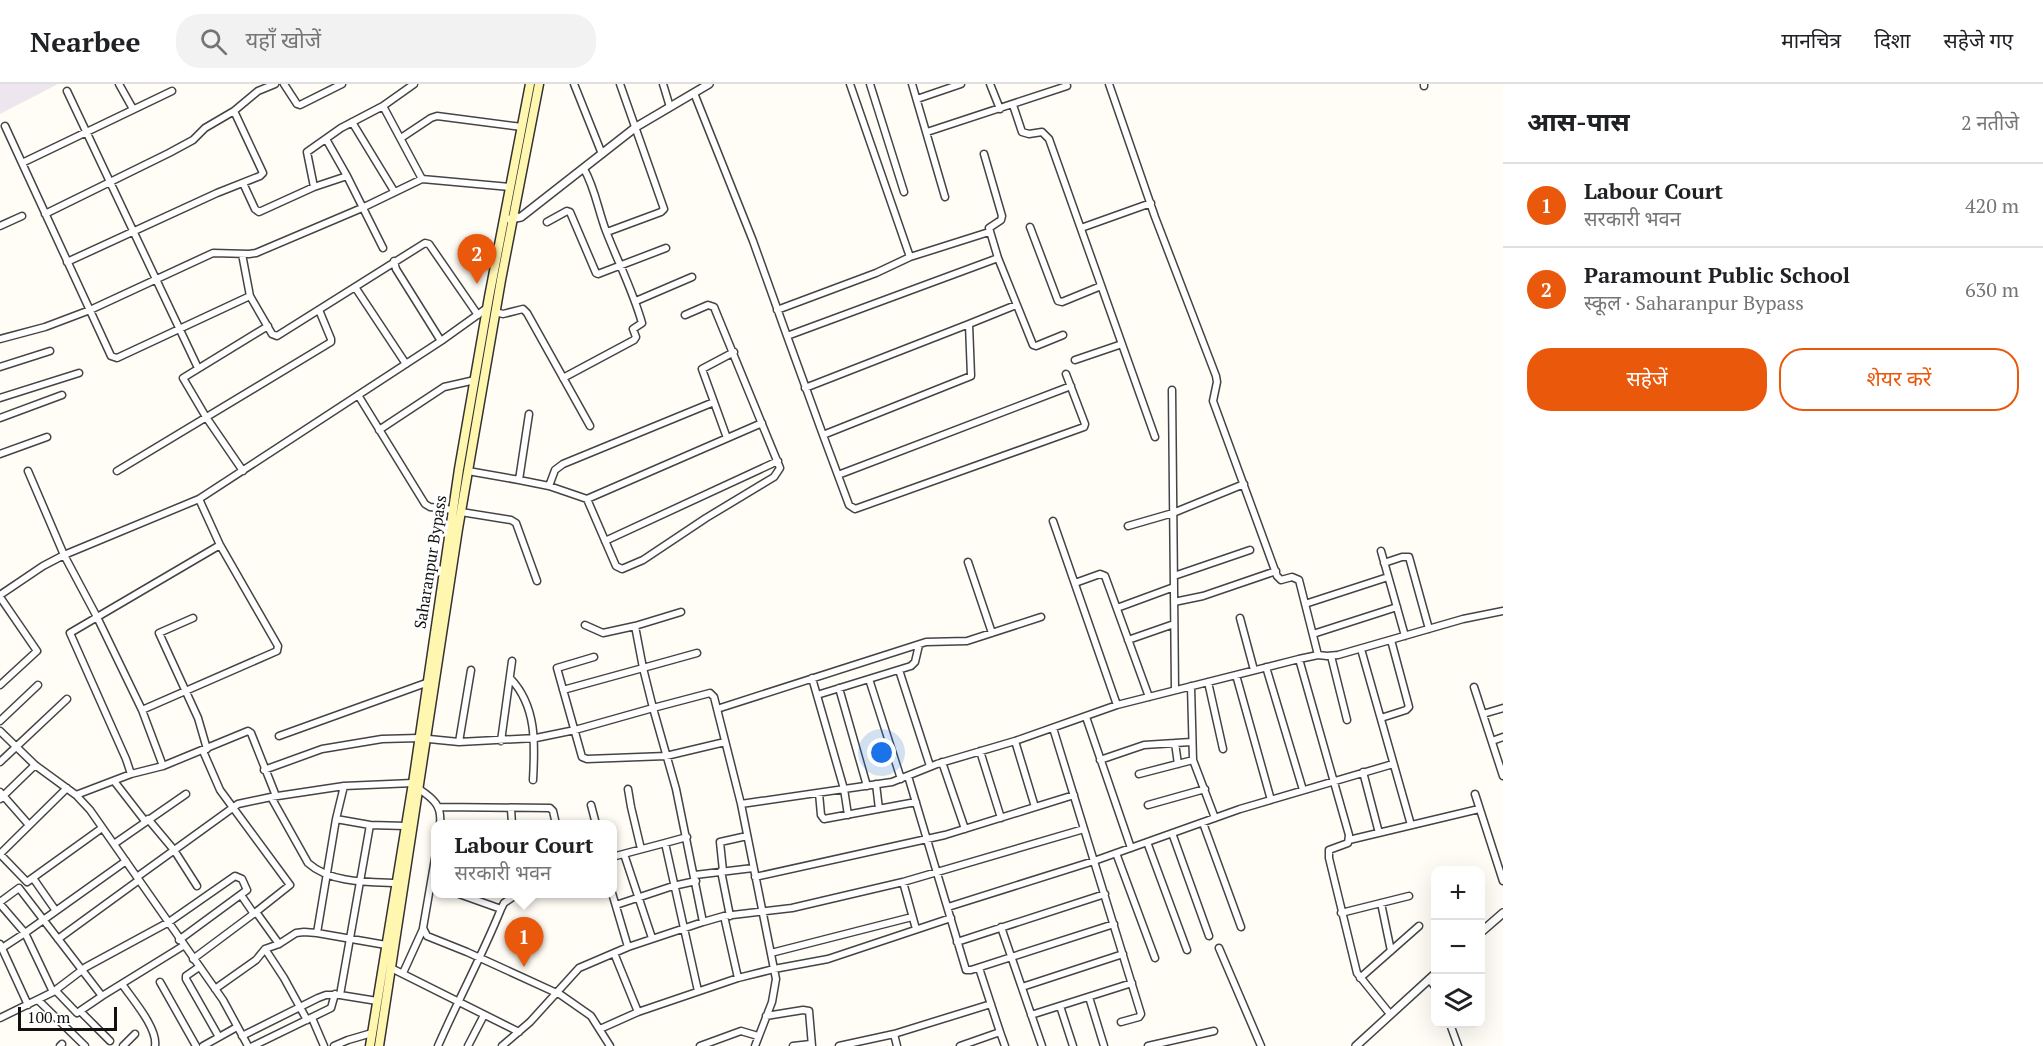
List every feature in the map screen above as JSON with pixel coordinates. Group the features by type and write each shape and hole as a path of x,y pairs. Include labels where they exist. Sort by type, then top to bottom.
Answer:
{"main road":[{"name":"Saharanpur Bypass","path":"370,1046 406,826 416,786 423,739 426,683 461,489 475,380 493,310 509,219 510,187 530,84"},
{"path":"509,219 539,84"},
{"path":"461,489 468,471 493,310"},
{"path":"423,739 457,511"},
{"path":"379,1046 416,786"}],"street":[{"path":"120,84 133,109"},
{"path":"45,214 193,140 205,128 234,111 258,92 275,84"},
{"path":"284,84 299,105 342,84"},
{"path":"314,187 307,153 414,84"},
{"path":"574,84 602,154"},
{"path":"607,232 664,209 620,84"},
{"path":"663,84 670,107"},
{"path":"509,219 521,217 636,127 710,84"},
{"path":"850,84 910,257"},
{"path":"870,84 904,192"},
{"path":"912,84 945,197"},
{"path":"917,99 959,84"},
{"path":"990,84 1000,109"},
{"path":"1109,84 1150,203 1216,375 1217,382 1213,400 1276,571 1281,580 1298,578 1318,655"},
{"path":"927,132 1067,86"},
{"path":"67,91 198,368"},
{"path":"22,163 171,91"},
{"path":"694,93 849,505 855,509 1081,429 1085,424 1066,374"},
{"path":"1013,105 1022,132 1029,134 1042,132 1048,137 1155,437"},
{"path":"383,106 422,179"},
{"path":"67,262 260,176 263,173 234,111"},
{"path":"401,138 430,118 437,116 522,127"},
{"path":"352,122 394,191"},
{"path":"5,126 111,356 115,358 250,296"},
{"path":"326,139 383,248"},
{"path":"984,154 1002,216 1001,220 990,226 989,232 1033,345 1036,346 1064,335"},
{"path":"563,378 634,340 636,337 633,329 642,322 622,265 607,232 591,180 584,169"},
{"path":"243,183 257,212 314,187 347,176"},
{"path":"0,339 45,327 90,310 213,253 256,253 362,208 422,179 510,187"},
{"path":"1081,228 1150,203"},
{"path":"547,222 567,211 570,212 596,273 600,274 666,248"},
{"path":"0,226 22,216"},
{"path":"1030,226 1058,301 1062,302 1101,286"},
{"path":"777,310 876,273 910,257 989,232"},
{"path":"242,254 250,296 272,334 277,336 425,243 429,244 478,315"},
{"path":"786,336 998,258"},
{"path":"394,261 401,278 441,341"},
{"path":"636,301 692,278"},
{"path":"355,287 406,364"},
{"path":"587,499 618,568 622,569 643,560 778,474 780,468 778,461 713,306 708,305 685,315"},
{"path":"805,387 1016,305"},
{"path":"117,471 331,342 319,310"},
{"path":"0,684 37,651 0,596 43,566 64,555 199,498 478,315 493,310 502,314 525,310 590,426"},
{"path":"823,435 971,376 969,324"},
{"path":"243,471 183,379 268,327"},
{"path":"1075,360 1122,344"},
{"path":"0,368 50,351"},
{"path":"727,438 702,369 734,352"},
{"path":"0,399 79,373"},
{"path":"379,430 444,387 475,380"},
{"path":"838,475 1071,386"},
{"path":"1172,390 1175,690"},
{"path":"0,418 62,395"},
{"path":"358,395 425,504 430,507 511,520 516,523 537,580"},
{"path":"549,486 555,470 563,464 714,402"},
{"path":"519,480 529,414"},
{"path":"468,471 549,486 587,499 762,423"},
{"path":"0,454 47,437"},
{"path":"605,541 778,461"},
{"path":"28,471 64,555 142,710 163,766"},
{"path":"1128,526 1173,513 1244,484"},
{"path":"142,710 278,649 220,545 199,498"},
{"path":"1053,521 1117,705"},
{"path":"131,774 70,632 220,545"},
{"path":"1174,576 1250,550"},
{"path":"1381,550 1405,636"},
{"path":"1384,563 1409,557 1429,629"},
{"path":"968,562 992,633"},
{"path":"1174,602 1203,596 1276,571"},
{"path":"1075,583 1103,574 1149,697"},
{"path":"1305,604 1388,577"},
{"path":"1117,608 1174,587"},
{"path":"1313,634 1397,607"},
{"path":"741,804 901,779 930,766 1015,741 1117,705 1299,659 1318,655 1331,656 1361,649 1463,619 1503,611"},
{"path":"585,625 603,633 681,612"},
{"path":"717,709 919,645 931,642 968,642 1041,617"},
{"path":"193,618 159,633 198,718 205,750 220,790 290,885 193,959"},
{"path":"1240,618 1254,670"},
{"path":"1128,640 1174,624"},
{"path":"635,626 643,668 687,837 703,922"},
{"path":"1381,718 1406,710 1408,707 1391,640"},
{"path":"817,695 914,664 919,645"},
{"path":"1361,649 1411,825"},
{"path":"563,690 698,653"},
{"path":"1331,656 1347,720"},
{"path":"594,657 558,667 581,756 585,759 666,756 725,742"},
{"path":"1299,659 1349,840"},
{"path":"501,741 512,661"},
{"path":"1266,667 1303,790"},
{"path":"459,742 471,670"},
{"path":"899,670 930,766"},
{"path":"1236,675 1271,800"},
{"path":"510,678 519,689 530,715 536,738 533,780"},
{"path":"812,678 844,789 848,815"},
{"path":"869,679 901,779"},
{"path":"1208,682 1223,749"},
{"path":"279,736 426,683"},
{"path":"0,721 38,685"},
{"path":"1191,686 1193,760 1215,818"},
{"path":"1474,687 1502,773"},
{"path":"839,688 867,786"},
{"path":"264,770 322,749 382,739 459,742 536,738 575,730 709,693 714,697 741,804 774,969 776,987 755,1046"},
{"path":"0,762 67,699"},
{"path":"1483,714 1503,708"},
{"path":"1086,717 1131,848"},
{"path":"1053,728 1141,1016 1121,1022"},
{"path":"0,731 35,765 76,795 102,828 215,989 248,1046"},
{"path":"76,795 131,774 163,766 248,731 251,733 273,797 308,863 327,874 359,881 396,884"},
{"path":"1492,741 1503,737"},
{"path":"1015,741 1035,807"},
{"path":"1100,760 1144,745 1191,742"},
{"path":"1175,743 1178,764"},
{"path":"980,751 1001,818"},
{"path":"1139,774 1193,760"},
{"path":"942,762 964,829"},
{"path":"948,907 1094,861 1271,800 1394,764"},
{"path":"29,825 1,796 35,765"},
{"path":"1363,772 1379,833"},
{"path":"908,777 966,970 979,968 1114,924"},
{"path":"114,781 174,850 197,886"},
{"path":"876,784 879,809"},
{"path":"317,933 336,819 344,786"},
{"path":"58,939 238,804 344,786 416,786 432,798 439,807 440,820"},
{"path":"56,910 30,880 0,854 67,788"},
{"path":"628,789 641,849"},
{"path":"1148,805 1204,789"},
{"path":"819,793 821,815 824,819 916,802"},
{"path":"114,844 186,794"},
{"path":"1475,794 1503,881"},
{"path":"755,877 927,839 1074,795"},
{"path":"591,805 595,820"},
{"path":"439,807 550,808 555,820"},
{"path":"511,809 512,820"},
{"path":"1390,1014 1360,978 1354,964 1328,854 1333,847 1348,843 1349,840 1479,809"},
{"path":"336,819 370,825 406,826"},
{"path":"1203,823 1241,927"},
{"path":"253,1046 331,1008 337,995 350,939 370,825"},
{"path":"0,1017 54,992 82,970 169,922 235,876 242,879 247,889 181,943 122,984 75,1012 54,992 25,933 0,903 102,828"},
{"path":"502,1046 519,1032 583,965 652,938 727,916 792,908 903,882 1084,829"},
{"path":"1172,833 1209,936"},
{"path":"738,978 727,916 719,847 720,842 747,836"},
{"path":"617,856 687,837"},
{"path":"1147,842 1187,950"},
{"path":"664,843 698,991"},
{"path":"1116,853 1155,958"},
{"path":"624,854 652,938"},
{"path":"28,1005 1,946 25,933 126,861"},
{"path":"616,904 695,878 722,871 753,868"},
{"path":"403,974 423,928 431,878"},
{"path":"903,882 916,929"},
{"path":"19,888 102,996"},
{"path":"957,942 1105,894"},
{"path":"241,895 279,944"},
{"path":"1341,913 1409,896"},
{"path":"470,898 501,909"},
{"path":"438,1046 481,958 501,909 504,903 512,898"},
{"path":"614,898 628,947"},
{"path":"1381,903 1391,951"},
{"path":"1485,929 1503,913"},
{"path":"771,953 912,917"},
{"path":"600,1029 638,1012 738,978 834,957 951,918"},
{"path":"1360,978 1419,926"},
{"path":"1001,927 1042,1046"},
{"path":"423,928 427,936 432,939 481,958 579,1006 591,1016 610,1046"},
{"path":"215,989 256,960 265,950 296,933 317,933 386,945"},
{"path":"1219,948 1261,1046"},
{"path":"265,950 300,1007 310,1019 324,1046"},
{"path":"614,953 638,1012"},
{"path":"1022,987 1123,954"},
{"path":"199,967 186,976 186,979 219,1037"},
{"path":"391,968 519,1032"},
{"path":"979,968 1005,1046"},
{"path":"1356,1046 1429,979 1431,982"},
{"path":"160,982 196,1046"},
{"path":"1031,1015 1132,983"},
{"path":"122,984 148,1023 156,1039 155,1046"},
{"path":"242,1036 326,995 377,1001"},
{"path":"1089,997 1104,1046"},
{"path":"38,1000 86,1046"},
{"path":"839,1046 894,1034 991,1004"},
{"path":"1060,1006 1073,1046"},
{"path":"766,1016 807,1010 810,1014 812,1045 793,1046"},
{"path":"80,1011 110,1041"},
{"path":"468,1046 484,1015"},
{"path":"203,1046 237,1027"},
{"path":"1452,1028 1458,1046"},
{"path":"700,1046 741,1031 759,1036"},
{"path":"1148,1046 1177,1043 1214,1031"},
{"path":"960,1046 973,1044 1000,1032"},
{"path":"123,1046 135,1034"},
{"path":"334,1046 372,1034"},
{"path":"894,1034 897,1046"},
{"path":"1191,1046 1193,1036"}],"shaded area":[{"path":"0,84 58,84 0,114"}],"place":[{"name":"Paramount Public School","path":"477,284"},
{"name":"Labour Court","path":"524,967"}]}
